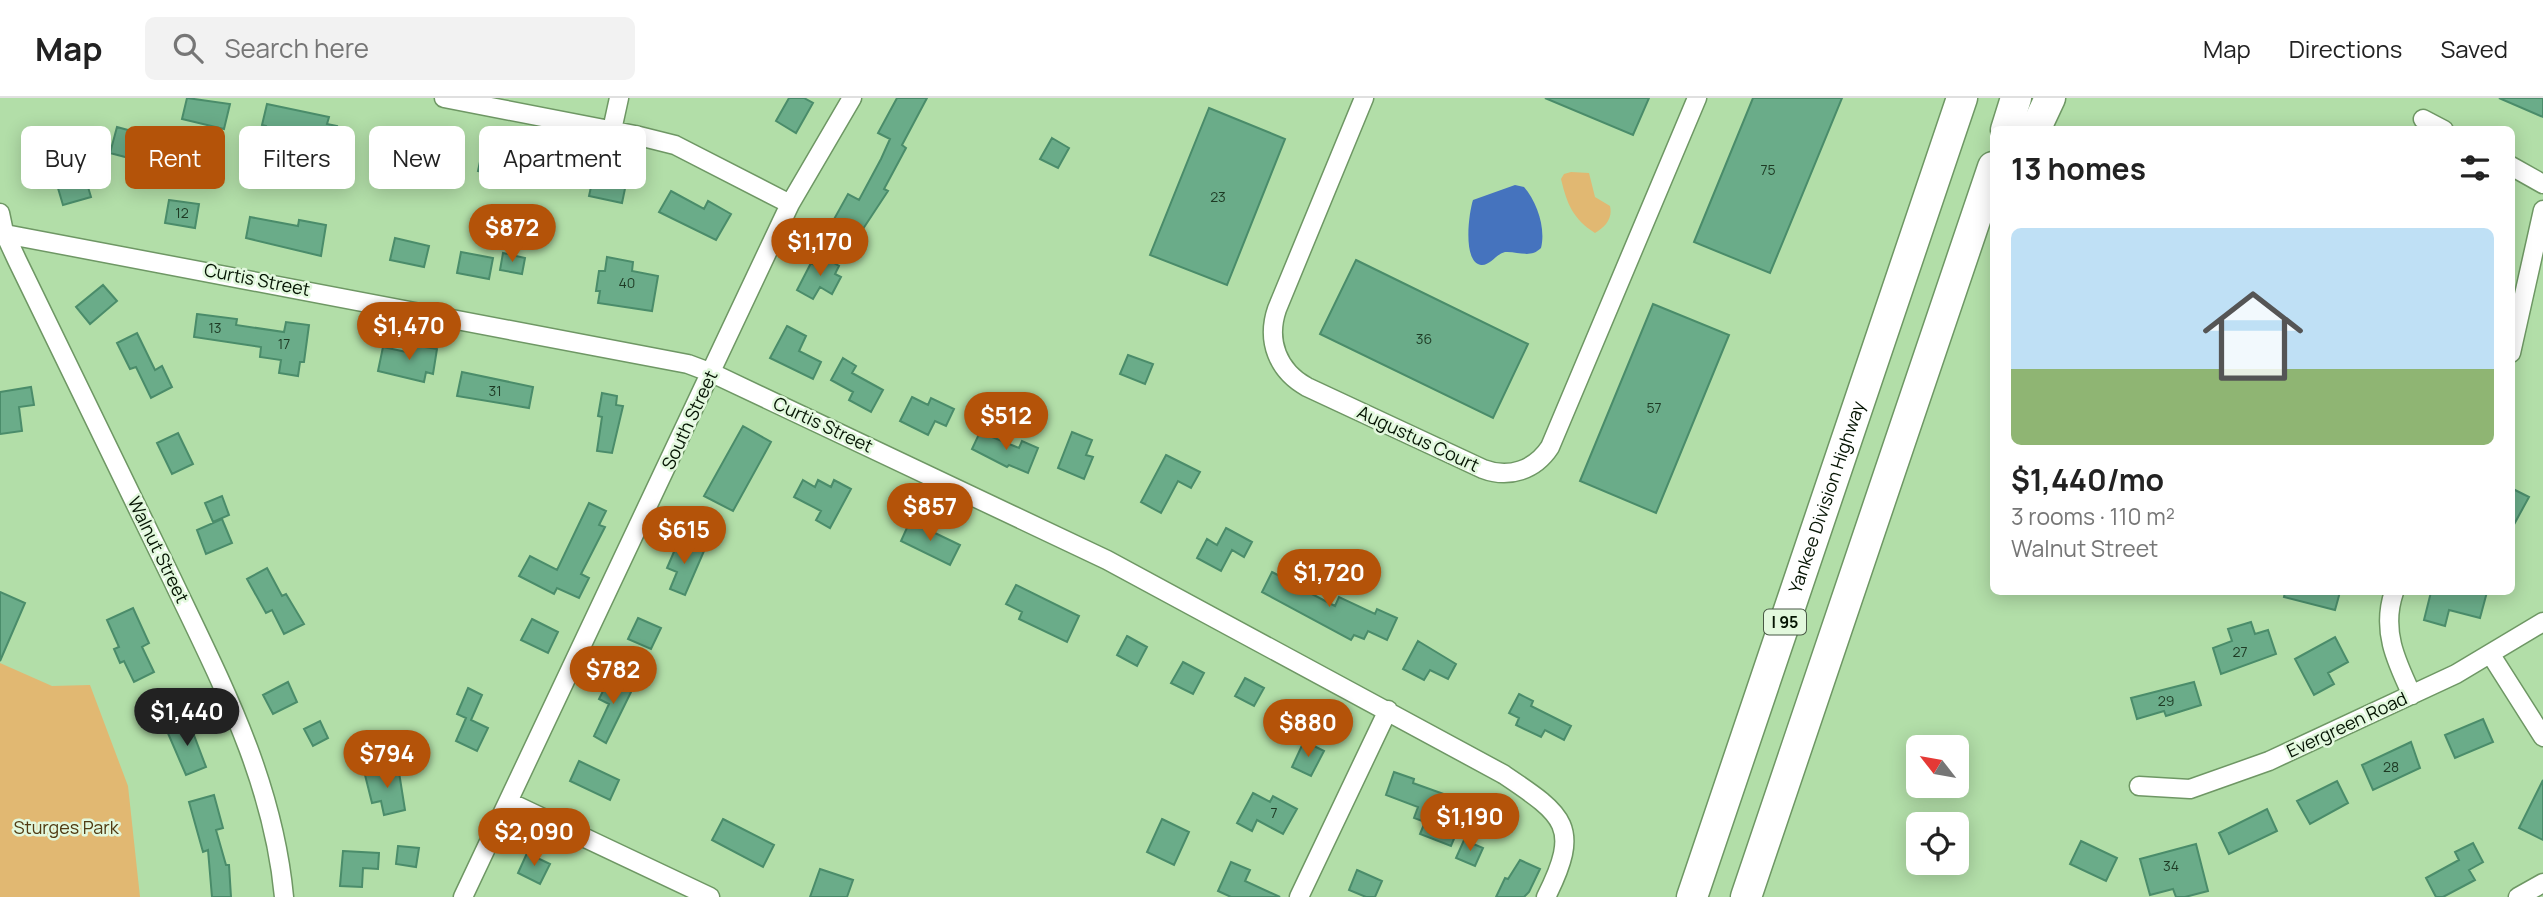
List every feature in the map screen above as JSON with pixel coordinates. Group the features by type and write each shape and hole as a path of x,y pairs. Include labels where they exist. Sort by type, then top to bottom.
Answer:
{"highway":[{"path":"1879,347 1944,98"},
{"name":"Yankee Division Highway","path":"1692,897 1962,98"},
{"path":"2007,126 2016,98"},
{"path":"2037,126 2050,98"},
{"path":"1747,895 1990,176"},
{"path":"1869,537 1990,238"}],"street":[{"path":"444,98 591,126"},
{"path":"613,126 618,98"},
{"name":"South Street","path":"463,897 790,204 852,98"},
{"name":"Augustus Court","path":"1364,98 1277,309 1272,331 1276,354 1289,374 1307,387 1483,469 1503,473 1530,467 1550,447 1697,98"},
{"path":"2423,119 2436,126"},
{"path":"646,139 688,150 790,204"},
{"path":"2515,168 2543,184"},
{"path":"2515,335 2543,210"},
{"name":"Walnut Street","path":"0,213 2,232 202,642 251,753 272,820 284,897"},
{"name":"Curtis Street","path":"2,232 685,363 712,373 1107,560 1503,774 1539,800 1564,827 1567,844 1564,859 1546,897"},
{"path":"2393,595 2388,612 2389,633 2412,695"},
{"name":"Evergreen Road","path":"2139,786 2180,790 2209,783 2269,761 2491,655 2543,622"},
{"path":"2491,655 2543,737"},
{"path":"1299,897 1388,710"},
{"path":"509,802 710,897"},
{"path":"2518,897 2543,883"}],"green space":[{"path":"1589,173 1595,197 1610,206 1607,222 1595,233 1581,222 1569,203 1561,179 1564,174"},
{"name":"Sturges Park","path":"0,663 52,686 90,685 128,786 140,897 0,897"}],"water":[{"path":"1515,185 1524,187 1536,208 1542,232 1541,248 1528,254 1505,252 1481,265 1475,262 1469,246 1473,200"}],"building":[{"path":"187,98 230,104 225,126 211,126 182,119"},
{"path":"789,98 804,98 813,103 796,133 776,121"},
{"path":"897,98 927,98 902,145 906,148 884,189 888,191 859,235 833,221 848,194 859,200 881,159 890,139 878,133"},
{"path":"1545,98 1649,98 1633,135"},
{"path":"1753,98 1842,98 1770,273 1694,242"},
{"path":"2499,98 2543,98 2543,117"},
{"path":"267,104 329,117 327,124 337,126 266,126 262,125"},
{"path":"1209,108 1285,139 1227,285 1150,255"},
{"path":"117,127 125,129 125,157 111,153"},
{"path":"1052,138 1069,148 1058,168 1040,159"},
{"path":"58,189 89,189 91,197 63,205"},
{"path":"591,189 625,189 622,203 589,196"},
{"path":"671,191 704,209 708,201 731,214 716,240 659,212"},
{"path":"169,200 199,204 195,228 165,223"},
{"path":"250,217 298,226 299,220 326,225 321,256 246,238"},
{"path":"395,238 429,246 424,267 390,260"},
{"path":"461,252 493,258 489,279 457,273"},
{"path":"503,253 525,258 522,274 500,270"},
{"path":"822,256 839,266 835,274 841,277 832,294 820,287 813,299 797,290 811,263 816,266"},
{"path":"607,257 633,262 632,271 658,276 652,311 598,303 600,291 596,291 599,271 605,271"},
{"path":"1356,260 1528,344 1493,418 1320,334"},
{"path":"103,285 117,301 90,324 76,307"},
{"path":"1653,304 1729,335 1656,513 1580,481"},
{"path":"197,314 237,319 236,325 284,332 286,322 309,325 304,362 300,362 298,376 279,373 281,360 260,357 261,347 194,337"},
{"path":"787,326 806,336 799,351 821,362 813,379 770,358"},
{"path":"137,333 155,370 162,366 172,387 151,398 136,367 130,369 117,343"},
{"path":"412,345 437,349 433,374 426,372 424,382 378,371 383,347 411,353"},
{"path":"1128,355 1153,364 1145,384 1120,374"},
{"path":"843,358 856,366 852,373 883,390 871,412 849,400 853,392 831,380"},
{"path":"462,372 533,387 529,408 457,396"},
{"path":"31,387 34,405 19,407 22,431 0,434 0,392"},
{"path":"602,393 617,396 616,405 623,406 612,453 597,451"},
{"path":"912,397 928,405 931,398 954,409 946,426 935,421 928,435 900,421"},
{"path":"743,426 771,442 733,511 704,496"},
{"path":"980,432 1019,448 1022,441 1038,448 1028,473 1009,465 1007,467 972,449"},
{"path":"1072,432 1092,440 1086,455 1093,457 1084,479 1058,468"},
{"path":"178,433 193,464 172,474 157,443"},
{"path":"1166,455 1200,472 1191,488 1178,481 1161,513 1141,502"},
{"path":"803,480 815,487 818,480 831,487 834,480 851,489 830,528 816,520 821,511 794,497"},
{"path":"2515,490 2529,497 2515,523"},
{"path":"222,496 229,515 213,522 205,503"},
{"path":"589,503 606,511 599,525 605,527 581,574 589,578 579,598 557,588 554,594 519,576 530,556 557,570"},
{"path":"222,519 232,543 206,554 197,530"},
{"path":"910,521 960,545 950,565 901,541"},
{"path":"1226,528 1252,542 1244,557 1232,550 1221,571 1197,558 1207,539 1217,545"},
{"path":"679,540 704,551 685,595 670,589 677,572 667,568"},
{"path":"267,568 282,596 286,594 304,624 284,634 272,610 266,613 247,579"},
{"path":"1272,572 1293,583 1299,572 1312,579 1306,591 1335,606 1339,597 1375,614 1377,609 1397,618 1387,640 1368,631 1364,639 1354,635 1351,640 1262,592"},
{"path":"1016,585 1079,616 1067,642 1019,619 1022,612 1006,604"},
{"path":"0,592 25,603 0,661"},
{"path":"2284,595 2339,595 2335,610"},
{"path":"2430,595 2486,595 2480,618 2449,610 2445,626 2424,620"},
{"path":"133,608 149,643 142,647 154,672 134,682 124,661 120,663 114,649 119,647 107,620"},
{"path":"638,618 661,628 651,649 628,639"},
{"path":"532,619 558,632 548,653 521,640"},
{"path":"2251,622 2255,634 2268,630 2276,654 2221,674 2213,648 2232,641 2228,629"},
{"path":"1127,636 1147,647 1137,666 1117,655"},
{"path":"2335,637 2348,662 2328,673 2334,684 2314,695 2295,659"},
{"path":"1418,641 1456,664 1448,679 1430,670 1424,680 1403,669"},
{"path":"1183,662 1204,673 1193,694 1171,683"},
{"path":"611,675 634,686 606,743 594,736 609,704 599,699"},
{"path":"1245,678 1264,688 1254,706 1235,696"},
{"path":"288,682 297,702 273,714 263,695"},
{"path":"2194,682 2201,705 2166,716 2164,711 2137,719 2131,698"},
{"path":"468,688 482,695 471,720 488,728 477,751 456,741 466,718 457,714"},
{"path":"1519,694 1533,701 1531,706 1571,726 1564,740 1545,730 1541,737 1516,725 1519,718 1509,713"},
{"path":"2483,719 2493,742 2455,758 2445,735"},
{"path":"320,721 328,738 313,746 304,729"},
{"path":"189,722 206,767 186,775 167,731"},
{"path":"1304,741 1324,751 1311,776 1292,767"},
{"path":"2411,742 2420,768 2373,790 2362,765"},
{"path":"579,761 619,780 610,800 570,781"},
{"path":"398,766 405,810 384,815 381,801 372,803 365,775"},
{"path":"1394,772 1414,779 1413,783 1469,803 1451,846 1420,834 1425,822 1414,818 1418,807 1386,795"},
{"path":"2543,780 2543,840 2519,828"},
{"path":"2337,781 2348,803 2310,824 2297,801"},
{"path":"1253,793 1270,802 1273,796 1297,809 1283,834 1257,820 1252,831 1237,823"},
{"path":"214,795 223,828 216,830 226,865 229,865 231,897 212,897 208,850 203,852 189,802"},
{"path":"2267,809 2277,831 2229,854 2219,833"},
{"path":"723,819 774,845 763,867 712,840"},
{"path":"1162,819 1189,832 1174,865 1147,852"},
{"path":"1464,840 1483,848 1475,866 1456,858"},
{"path":"2081,841 2117,858 2106,881 2070,864"},
{"path":"2473,843 2483,862 2469,870 2475,880 2443,897 2436,897 2426,878 2459,860 2455,852"},
{"path":"2196,844 2208,891 2176,897 2173,889 2150,895 2140,859"},
{"path":"398,846 419,848 416,867 396,864"},
{"path":"343,851 379,853 378,869 363,868 362,887 340,886"},
{"path":"527,853 550,864 540,884 518,873"},
{"path":"1520,860 1540,869 1529,892 1524,897 1496,897 1505,878 1508,879"},
{"path":"1231,862 1250,870 1245,881 1280,897 1231,897 1218,891"},
{"path":"820,869 853,880 847,897 810,897"},
{"path":"1357,870 1382,881 1375,897 1366,897 1349,890"}]}
